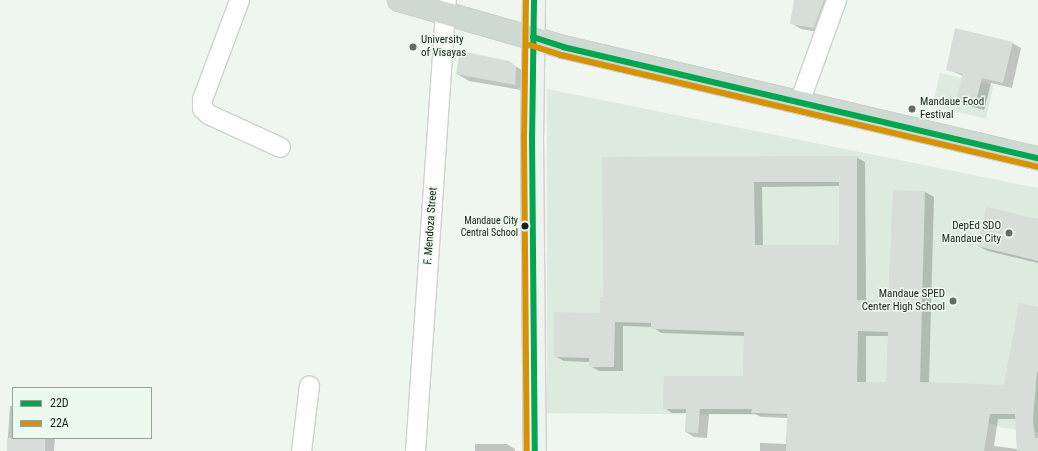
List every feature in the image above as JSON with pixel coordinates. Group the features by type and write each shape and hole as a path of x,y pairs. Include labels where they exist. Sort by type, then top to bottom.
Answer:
{"highway":[{"path":"399,0 446,6 533,38 563,47 1038,158"}],"street":[{"path":"239,0 202,99 202,108 208,114 280,147"},
{"path":"534,0 532,135 535,451"},
{"path":"799,102 836,0"},
{"name":"F. Mendoza Street","path":"415,451 446,6"},
{"path":"301,451 310,385"}],"shaded area":[{"path":"940,73 994,85 986,119 932,106"},
{"name":"Mandaue City Central School","path":"547,89 1038,188 1038,432 1003,428 971,417 547,413"}],"building":[{"path":"794,0 824,0 814,28 790,24"},
{"path":"955,28 1013,42 1003,83 982,78 975,105 956,100 963,74 946,70"},
{"path":"460,51 509,61 516,66 515,85 456,74"},
{"path":"857,156 857,300 888,301 893,190 925,191 920,382 1004,385 1019,303 1038,307 1038,372 1033,420 1035,438 1038,438 1038,451 1017,451 1015,414 990,414 984,451 786,451 787,414 751,413 752,409 700,409 698,433 685,432 686,409 663,409 664,376 743,376 744,332 651,329 651,323 615,322 614,367 589,367 589,358 554,357 554,312 600,313 600,297 603,297 602,157","holes":["754,182 839,182 839,245 755,245","858,331 888,332 886,382 857,382"]},
{"name":"DepEd SDO Mandaue City","path":"986,207 1038,219 1038,261 977,246"},
{"path":"7,438 45,439 45,451 7,451"}],"transit line":[{"name":"22A","path":"526,0 524,135 527,451"},
{"name":"22D","path":"534,0 532,135 535,451"},
{"name":"22D","path":"533,37 563,47 1038,158"},
{"name":"22A","path":"530,45 561,55 1036,166"}],"place":[{"name":"University of Visayas","path":"413,47"},
{"name":"Mandaue Food Festival","path":"912,109"},
{"name":"Mandaue City Central School","path":"525,226"},
{"name":"DepEd SDO Mandaue City","path":"1009,233"},
{"name":"Mandaue SPED Center High School","path":"953,301"}]}
